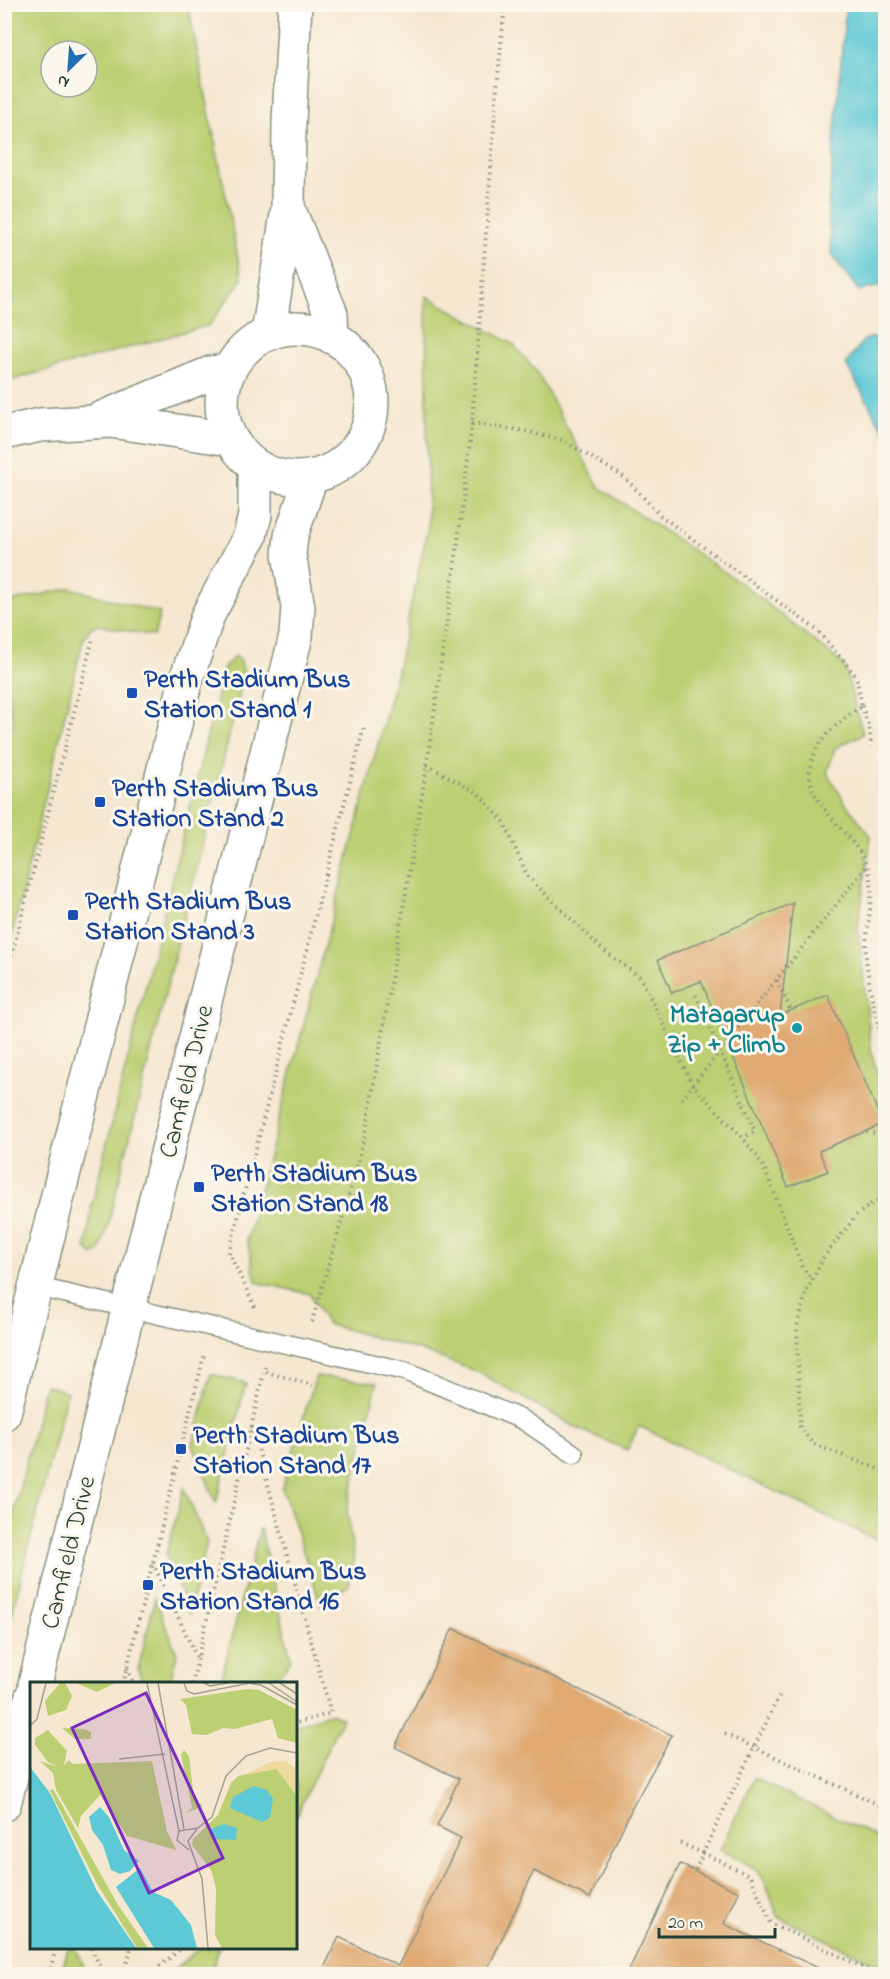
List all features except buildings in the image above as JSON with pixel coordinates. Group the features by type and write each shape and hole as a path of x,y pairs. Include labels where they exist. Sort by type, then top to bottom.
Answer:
{"street":[{"path":"268,334 288,208 289,122 295,4"},
{"path":"288,208 331,314 332,337"},
{"path":"290,329 312,329 332,337 351,351 365,369 372,392 372,415 365,437 352,456 333,470 311,477 282,477 255,466 241,454 230,439 222,405 222,393 229,371 252,343 268,334 290,329"},
{"path":"92,422 212,373 229,371"},
{"path":"4,433 40,425 111,421 230,439"},
{"path":"4,1413 186,680 208,615 250,536 255,514 255,466"},
{"name":"Camfield Drive","path":"35,1682 296,636 298,607 289,554 291,536 311,477"},
{"path":"4,1804 30,1704"}],"lane":[{"path":"37,1287 405,1371 523,1420 574,1454"}],"path":[{"path":"304,1348 356,1171 367,1125 426,765 454,573 472,423 496,86 505,4"},
{"path":"472,423 525,431 564,441 624,477 660,515 818,631 856,676 870,731 871,747"},
{"path":"4,985 93,638"},
{"path":"862,706 836,723 819,743 810,774 814,794 861,852 870,877 866,957 885,1052"},
{"path":"192,1682 271,1341 229,1253 364,727"},
{"path":"426,765 478,793 504,822 528,876 602,949 642,978 692,1084 743,1138 764,1167 802,1266 812,1280"},
{"path":"682,1099 867,867"},
{"path":"777,980 791,1011"},
{"path":"696,995 755,1131 743,1138"},
{"path":"867,1131 885,1138"},
{"path":"885,1193 857,1215 823,1258 806,1293 797,1327 800,1427 813,1443 885,1472"},
{"path":"123,1682 204,1355 214,1358"},
{"path":"254,1369 313,1385"},
{"path":"251,1427 331,1713 297,1724"},
{"path":"153,1562 198,1660"},
{"path":"127,1668 134,1682"},
{"path":"695,1871 779,1696"},
{"path":"725,1734 885,1808"},
{"path":"680,1843 750,1876 771,1923 877,1974"},
{"path":"49,1974 55,1949"},
{"path":"92,1949 104,1974"},
{"path":"124,1974 130,1949"},
{"path":"150,1974 180,1949"}],"green space":[{"path":"5,5 188,5 242,279 209,325 5,382"},
{"path":"426,296 513,344 538,374 599,487 745,586 844,665 863,734 835,748 827,773 846,804 871,836 858,927 872,1056 885,1095 885,1544 639,1426 627,1450 577,1428 480,1373 422,1351 327,1324 310,1294 256,1282 247,1239 395,680 428,527"},
{"path":"70,588 160,613 154,636 98,625 90,628 83,640 5,964 4,762 13,723 5,679 5,603"},
{"path":"235,656 241,661 244,676 107,1229 100,1251 92,1255 86,1248 92,1204 224,668"},
{"path":"211,1374 246,1383 216,1503 193,1445"},
{"path":"316,1376 377,1383 347,1509 354,1560 349,1585 321,1605 282,1488"},
{"path":"45,1385 67,1392 5,1642 5,1549"},
{"path":"184,1488 207,1543 189,1613 166,1555"},
{"path":"260,1528 291,1659 277,1676 264,1682 220,1682"},
{"path":"155,1598 177,1654 170,1682 143,1682 138,1670"},
{"path":"331,1713 342,1718 297,1814 297,1725"},
{"path":"754,1778 885,1841 885,1968 778,1917 760,1874 746,1863 720,1850"},
{"path":"68,1949 76,1949 87,1974 61,1974"},
{"path":"199,1949 219,1949 211,1974 169,1974"}],"water":[{"path":"846,5 886,5 885,285 859,291 832,255 828,213"},
{"path":"5,215 10,232 12,303 5,314"},
{"path":"886,334 885,433 846,364 864,340"}],"place":[{"name":"Perth Stadium Bus Station Stand 1","path":"132,693"},
{"name":"Perth Stadium Bus Station Stand 2","path":"100,802"},
{"name":"Perth Stadium Bus Station Stand 3","path":"73,915"},
{"name":"Matagarup Zip + Climb","path":"797,1028"},
{"name":"Perth Stadium Bus Station Stand 18","path":"199,1187"},
{"name":"Perth Stadium Bus Station Stand 17","path":"181,1449"},
{"name":"Perth Stadium Bus Station Stand 16","path":"148,1585"}]}
